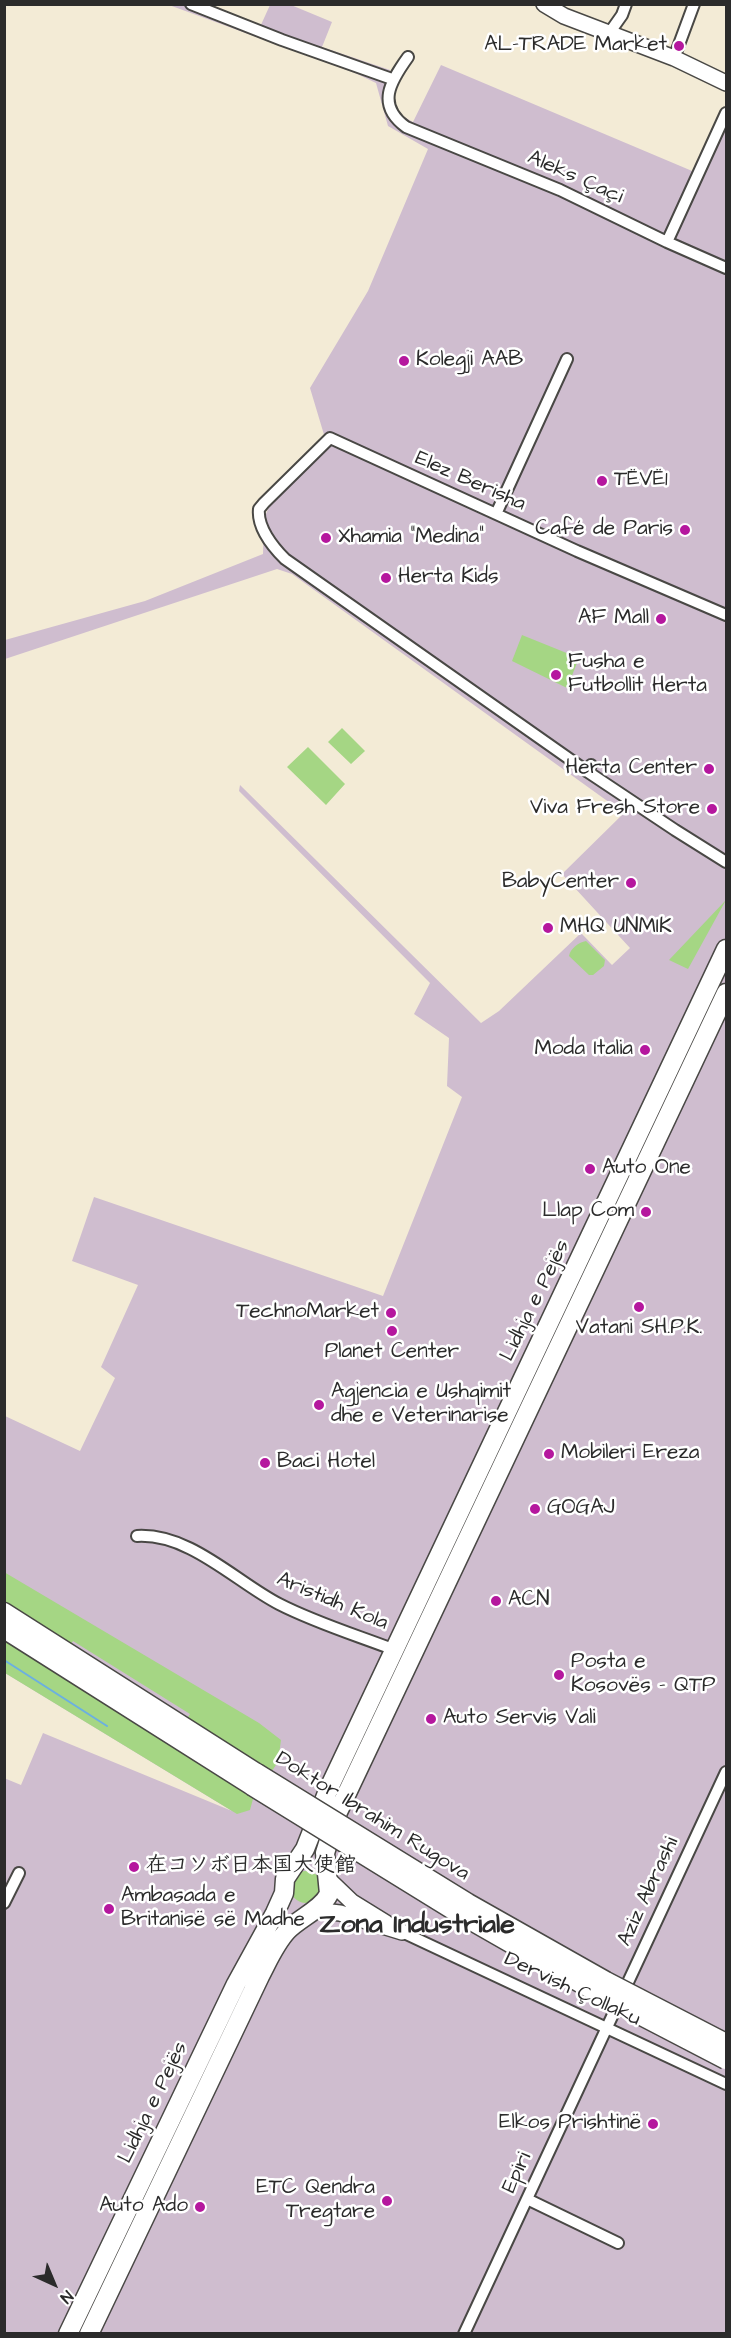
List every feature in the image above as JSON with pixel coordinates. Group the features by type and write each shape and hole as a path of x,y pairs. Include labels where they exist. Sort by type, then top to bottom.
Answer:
{"highway":[{"name":"Lidhja e Pejës","path":"68,2334 236,1984 284,1893 285,1879 312,1835 329,1788 726,949"},
{"name":"Lidhja e Pejës","path":"89,2334 260,1976 281,1937 325,1901 329,1894 325,1852 338,1812 726,993"},
{"name":"Doktor Ibrahim Rugova","path":"4,1612 471,1921 589,1988 726,2060"},
{"name":"Doktor Ibrahim Rugova","path":"4,1629 255,1780 468,1903 606,1981 726,2043"},
{"path":"236,1984 278,1876 293,1846 329,1788"},
{"path":"293,1868 311,1865 327,1877"},
{"path":"284,1893 294,1907 299,1910 312,1910"}],"street":[{"path":"191,4 282,40 392,79 408,57"},
{"path":"544,4 564,16 674,58 726,83"},
{"path":"610,32 622,15 626,4"},
{"path":"674,58 694,4"},
{"name":"Aleks Çaçi","path":"392,79 388,90 391,109 396,119 406,127 560,190 667,242 726,267"},
{"path":"667,242 726,113"},
{"path":"496,514 567,358"},
{"name":"Elez Berisha","path":"726,615 330,438 259,509 260,522 274,547 304,573 675,830 726,861"},
{"name":"Aristidh Kola","path":"137,1536 156,1538 193,1551 286,1608 395,1650"},
{"name":"Aziz Abrashi","path":"608,2028 726,1772"},
{"path":"4,1903 18,1873"},
{"path":"327,1877 352,1902 402,1932"},
{"path":"312,1910 340,1913 402,1932"},
{"name":"Dervish Çollaku","path":"402,1932 726,2084"},
{"name":"Epiri","path":"464,2334 608,2028"},
{"path":"527,2199 618,2243"}],"shaded area":[{"path":"169,5 203,5 260,27 270,5 291,5 332,22 322,47 390,70 393,111 413,122 441,65 704,176 726,126 726,2333 5,2333 4,1778 21,1785 43,1733 232,1811 5,1673 5,1416 80,1451 115,1378 101,1367 138,1285 72,1261 94,1197 383,1296 462,1097 447,1086 449,1038 414,1014 430,983 239,791 240,785 481,1023 499,1011 581,933 612,965 630,948 562,874 624,813 292,574 277,569 5,659 5,640 145,601 263,554 264,519 270,504 328,448 310,388 368,291 428,149 388,126 376,83 355,73"}],"green space":[{"name":"Fusha e Futbollit Herta","path":"522,635 579,658 567,688 512,661"},
{"path":"342,728 365,751 351,764 328,742"},
{"path":"308,747 345,784 326,805 287,767"},
{"path":"726,900 688,969 669,960"},
{"path":"586,941 605,960 604,966 593,975 589,975 569,956 575,946"},
{"path":"4,1572 259,1723 281,1740 278,1762 253,1799 250,1810 237,1814 5,1673","holes":["73,1641 190,1714 171,1743 54,1671"]},
{"path":"306,1871 317,1876 322,1887 317,1898 306,1903 295,1898 290,1887 295,1876"}],"waterway":[{"path":"4,1660 107,1726"}],"place":[{"name":"AL-TRADE Market","path":"679,46"},
{"name":"Kolegji AAB","path":"404,361"},
{"name":"TËVË1","path":"602,481"},
{"name":"Café de Paris","path":"685,530"},
{"name":"Xhamia \"Medina\"","path":"326,538"},
{"name":"Herta Kids","path":"386,578"},
{"name":"AF Mall","path":"661,619"},
{"name":"Fusha e Futbollit Herta","path":"556,675"},
{"name":"Herta Center","path":"709,769"},
{"name":"Viva Fresh Store","path":"712,809"},
{"name":"BabyCenter","path":"631,883"},
{"name":"MHQ UNMIK","path":"548,928"},
{"name":"Moda Italia","path":"645,1050"},
{"name":"Auto One","path":"590,1169"},
{"name":"Llap Com","path":"646,1212"},
{"name":"Vatani SH.P.K.","path":"639,1307"},
{"name":"TechnoMarket","path":"391,1313"},
{"name":"Planet Center","path":"392,1331"},
{"name":"Agjencia e Ushqimit dhe e Veterinarise","path":"319,1405"},
{"name":"Mobileri Ereza","path":"549,1454"},
{"name":"Baci Hotel","path":"265,1463"},
{"name":"GOGAJ","path":"535,1509"},
{"name":"ACN","path":"496,1601"},
{"name":"Posta e Kosovës - QTP","path":"559,1675"},
{"name":"Auto Servis Vali","path":"431,1719"},
{"name":"在コソボ日本国大使館","path":"134,1867"},
{"name":"Ambasada e Britanisë së Madhe","path":"109,1909"},
{"name":"Elkos Prishtinë","path":"653,2124"},
{"name":"ETC Qendra Tregtare","path":"387,2201"},
{"name":"Auto Ado","path":"200,2207"}],"district":[{"name":"Zona Industriale","path":"417,1926"}]}
